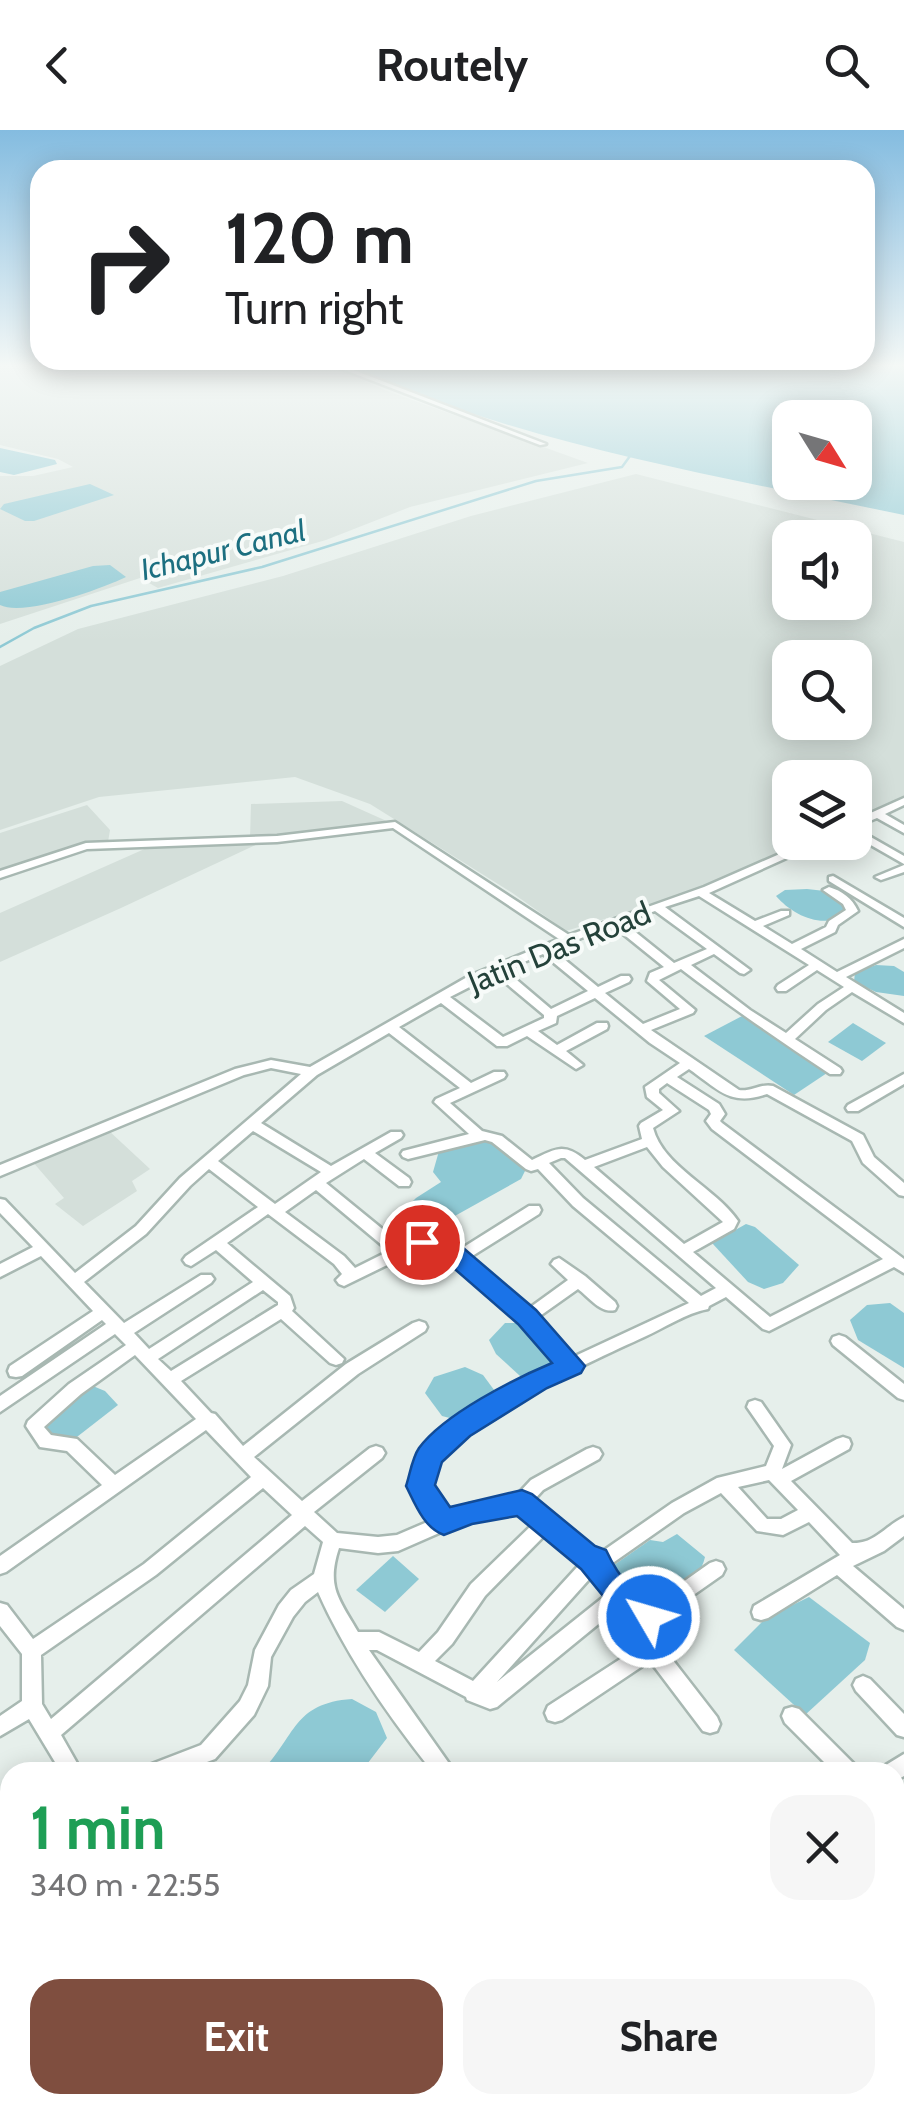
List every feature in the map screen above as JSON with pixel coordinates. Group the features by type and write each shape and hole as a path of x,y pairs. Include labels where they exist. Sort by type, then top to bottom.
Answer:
{"street":[{"path":"872,816 904,801"},
{"path":"876,813 904,830"},
{"path":"0,875 86,846 277,839 395,825 567,940"},
{"path":"872,840 904,864 881,877"},
{"name":"Jatin Das Road","path":"75,1281 140,1230 296,1082 312,1072 497,969 775,860"},
{"path":"790,950 832,929 833,923 852,911 831,884 904,922"},
{"path":"700,892 904,1019"},
{"path":"656,906 744,970"},
{"path":"754,926 785,913"},
{"path":"614,920 835,1071"},
{"path":"836,978 903,944"},
{"path":"544,949 642,1029 735,1094 748,1096 768,1089 834,1124 858,1138 868,1160 900,1183"},
{"path":"642,1029 689,1010 653,981 654,976 714,950"},
{"path":"782,988 816,966"},
{"path":"442,997 498,1041 506,1042 551,1020 550,1014 497,969"},
{"path":"550,1014 625,979"},
{"path":"787,1040 822,1007 852,987"},
{"path":"556,1051 602,1026"},
{"path":"391,1028 466,1088"},
{"path":"529,1031 576,1066"},
{"path":"683,1251 729,1225 730,1220 648,1142 646,1126 672,1111 650,1090 689,1063"},
{"path":"0,1171 240,1072 270,1064 312,1072"},
{"path":"479,1136 442,1106 446,1098 499,1075"},
{"path":"408,1154 479,1136 497,1139 525,1164 565,1152 762,1321 775,1325 900,1263 717,1126 713,1121 718,1110 667,1076"},
{"path":"853,1108 904,1078"},
{"path":"252,1124 332,1172"},
{"path":"191,1260 396,1135"},
{"path":"583,1166 648,1142"},
{"path":"365,1153 404,1182"},
{"path":"209,1162 339,1260 349,1278 431,1240 439,1242 527,1317 572,1366"},
{"path":"540,1162 578,1202 702,1305"},
{"path":"317,1182 401,1253"},
{"path":"0,1204 263,1478 332,1540 378,1545 398,1542 469,1512 522,1502 537,1484 593,1454"},
{"path":"457,1258 534,1210"},
{"path":"168,1381 282,1311 285,1300 218,1243"},
{"path":"0,1272 44,1248"},
{"path":"559,1264 610,1306"},
{"path":"0,1404 206,1280"},
{"path":"527,1317 580,1280"},
{"path":"114,1485 72,1444 46,1442 34,1426 74,1388 264,1282"},
{"path":"444,1522 421,1486 429,1456 460,1428 538,1380 702,1305 726,1290"},
{"path":"16,1371 104,1311"},
{"path":"282,1311 336,1358"},
{"path":"243,1456 352,1368 419,1327"},
{"path":"839,1341 904,1394"},
{"path":"755,1407 782,1445 776,1476"},
{"path":"0,1566 209,1419"},
{"path":"522,1502 588,1559 604,1561 678,1508 723,1482 776,1476 843,1444"},
{"path":"49,1733 376,1452"},
{"path":"776,1476 847,1550 858,1554"},
{"path":"31,1652 187,1543 263,1478"},
{"path":"723,1482 764,1526 783,1527 811,1512"},
{"path":"420,1664 445,1638 478,1590 546,1523"},
{"path":"761,1612 858,1554 879,1546 904,1525"},
{"path":"198,1762 254,1698 269,1640 298,1596 322,1578 332,1540"},
{"path":"594,1561 618,1596 642,1618 642,1630 710,1724"},
{"path":"474,1694 594,1561"},
{"path":"841,1567 904,1620"},
{"path":"642,1618 649,1617 716,1569"},
{"path":"322,1578 355,1641 437,1762"},
{"path":"355,1641 379,1641 484,1700 494,1698 618,1596"},
{"path":"0,1611 31,1652 32,1706 66,1762"},
{"path":"555,1713 654,1648"},
{"path":"863,1685 904,1728"},
{"path":"0,1727 32,1706"},
{"path":"792,1716 838,1762"}],"shaded area":[{"path":"48,457 570,457 588,463 410,507 326,540 158,588 140,578 0,624 0,476 33,476 73,467"},
{"path":"636,474 817,520 772,520 772,620 872,620 872,534 904,542 904,798 872,812 872,760 772,760 772,857 695,891 566,931 370,804 295,777 99,797 0,830 0,666 78,629 283,576 471,516"},
{"path":"342,801 391,823 250,838 251,804"},
{"path":"87,805 110,830 108,842 60,850 0,873 0,833"},
{"path":"260,843 0,962 0,913 149,847"},
{"path":"108,1130 150,1169 132,1181 137,1191 83,1226 55,1204 64,1198 32,1161"}],"water":[{"path":"0,457 39,457 57,464 14,475 0,472"},
{"path":"630,457 772,457 772,488 690,471"},
{"path":"872,457 904,457 904,515 831,500 872,500"},
{"path":"90,484 114,495 34,521 0,509 4,504"},
{"path":"110,565 126,577 44,605 0,605 0,592 93,566"},
{"path":"785,890 825,891 851,910 842,917 822,921 792,910 776,896"},
{"path":"876,965 894,966 904,972 904,996 876,992 854,982 855,972"},
{"path":"744,1015 830,1071 794,1095 704,1036"},
{"path":"853,1023 886,1043 862,1061 828,1042"},
{"path":"491,1139 525,1171 521,1179 435,1227 408,1226 400,1214 441,1182 433,1172 439,1151"},
{"path":"746,1224 755,1227 799,1265 783,1283 764,1289 748,1282 712,1243"},
{"path":"890,1303 904,1313 904,1368 858,1340 850,1320 867,1305"},
{"path":"505,1323 522,1323 563,1368 531,1386 496,1354 489,1340"},
{"path":"465,1367 483,1375 500,1398 465,1422 442,1416 425,1393 434,1377"},
{"path":"88,1384 105,1391 118,1405 73,1440 45,1450 31,1434"},
{"path":"677,1534 705,1557 697,1575 665,1598 647,1607 622,1591 604,1572 650,1540 663,1542"},
{"path":"393,1556 419,1579 385,1612 356,1590"},
{"path":"809,1597 870,1643 865,1660 805,1715 734,1650 766,1618"},
{"path":"352,1699 376,1712 387,1738 369,1762 270,1762 307,1714 333,1702"}],"waterway":[{"name":"Ichapur Canal","path":"0,647 34,628 91,606 262,567 536,481 622,467 630,457"}],"route":[{"path":"422,1242 439,1242 527,1317 572,1366 538,1380 460,1428 429,1456 421,1486 430,1504 444,1522 469,1512 522,1502 588,1559 596,1560 593,1563 618,1596 636,1614 649,1617"}]}
